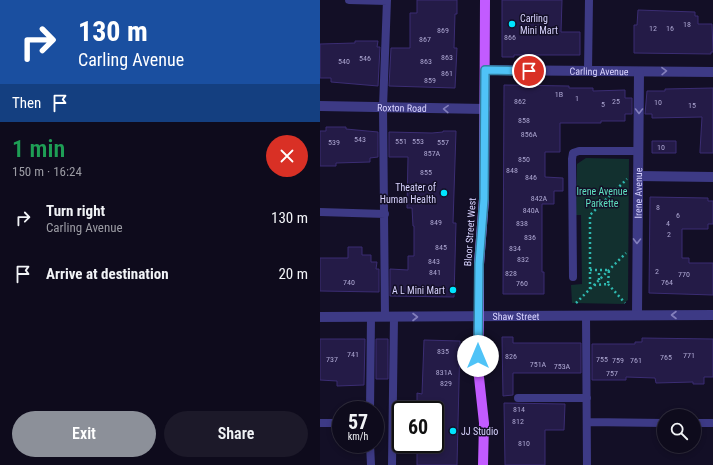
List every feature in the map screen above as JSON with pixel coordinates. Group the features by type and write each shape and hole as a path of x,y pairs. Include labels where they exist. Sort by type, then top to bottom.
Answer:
{"main road":[{"name":"Bloor Street West","path":"483,465 484,423 478,368 478,316 479,264 484,199 485,0"}],"street":[{"name":"Carling Avenue","path":"485,70 713,72"},
{"name":"Irene Avenue","path":"637,314 635,177 639,151 639,72"},
{"name":"Roxton Road","path":"320,106 484,109"},
{"path":"635,177 713,177"},
{"name":"Shaw Street","path":"320,317 637,314 713,315"}],"lane":[{"path":"349,0 387,0 384,107 385,214 392,465"},
{"path":"588,71 589,0"},
{"path":"573,277 573,153 579,151 639,151"},
{"path":"320,212 385,214"},
{"path":"586,315 588,422 587,465"},
{"path":"370,401 371,317"},
{"path":"518,398 587,398"},
{"path":"588,422 657,422"},
{"path":"320,423 332,423"},
{"path":"701,423 713,423"},
{"path":"370,453 371,465"}],"path":[{"path":"590,289 590,215 625,180 635,177"},
{"path":"574,305 630,248"},
{"path":"590,270 608,270"},
{"path":"598,281 599,270"},
{"path":"608,270 608,284 627,305"},
{"path":"594,285 608,284"}],"green space":[{"name":"Irene Avenue Parkette","path":"586,158 629,159 628,300 623,304 572,303 571,285 582,284 581,215 576,215 577,164"}],"building":[{"path":"417,0 457,0 454,48 457,48 455,88 389,86 391,48 410,48 410,13 417,13"},
{"path":"502,0 562,0 561,32 580,32 580,55 514,55 514,57 502,57"},
{"path":"638,10 695,12 695,16 698,16 698,24 712,24 713,52 711,52 711,54 634,53 634,25 637,25"},
{"path":"355,41 378,41 377,47 380,47 378,86 331,82 331,78 320,78 320,44 355,43"},
{"path":"504,85 569,86 569,88 593,88 593,91 625,90 625,98 632,98 632,114 625,114 625,121 601,121 601,123 560,123 560,152 545,152 545,177 563,178 563,191 554,191 554,204 542,204 542,272 544,272 544,294 503,294"},
{"path":"713,88 713,153 700,153 702,117 652,118 652,114 645,114 647,91"},
{"path":"326,127 346,127 346,129 378,132 378,157 370,158 370,162 336,163 336,166 320,166 320,131 326,131"},
{"path":"456,131 453,223 456,223 454,297 390,296 390,269 408,270 408,256 414,256 414,226 412,208 407,208 408,157 389,157 389,132 432,133"},
{"path":"652,141 676,141 676,153 652,153"},
{"path":"650,197 708,198 708,201 713,201 713,224 708,224 708,229 682,229 682,258 689,258 689,263 713,263 713,295 649,293"},
{"path":"348,247 362,247 362,255 371,255 371,262 377,262 376,269 379,269 379,292 320,291 320,258 348,258"},
{"path":"502,337 513,337 513,343 581,343 581,373 513,373 513,395 503,396"},
{"path":"642,338 713,339 713,377 704,377 704,384 693,384 693,382 656,383 655,378 626,377 626,380 592,380 592,344 635,344 635,342 642,342"},
{"path":"320,339 365,339 364,385 337,386 337,381 320,380"},
{"path":"376,339 388,339 388,379 376,379"},
{"path":"424,340 460,341 457,465 417,465 417,453 444,453 444,401 417,401 417,393 422,394"},
{"path":"504,403 565,404 564,430 545,430 545,465 505,465"}],"place":[{"name":"Carling Mini Mart","path":"512,24"},
{"name":"Theater of Human Health","path":"444,193"},
{"name":"A L Mini Mart","path":"453,290"},
{"name":"JJ Studio","path":"453,431"}],"route":[{"path":"478,356 479,264 484,199 485,70 529,71"}]}
